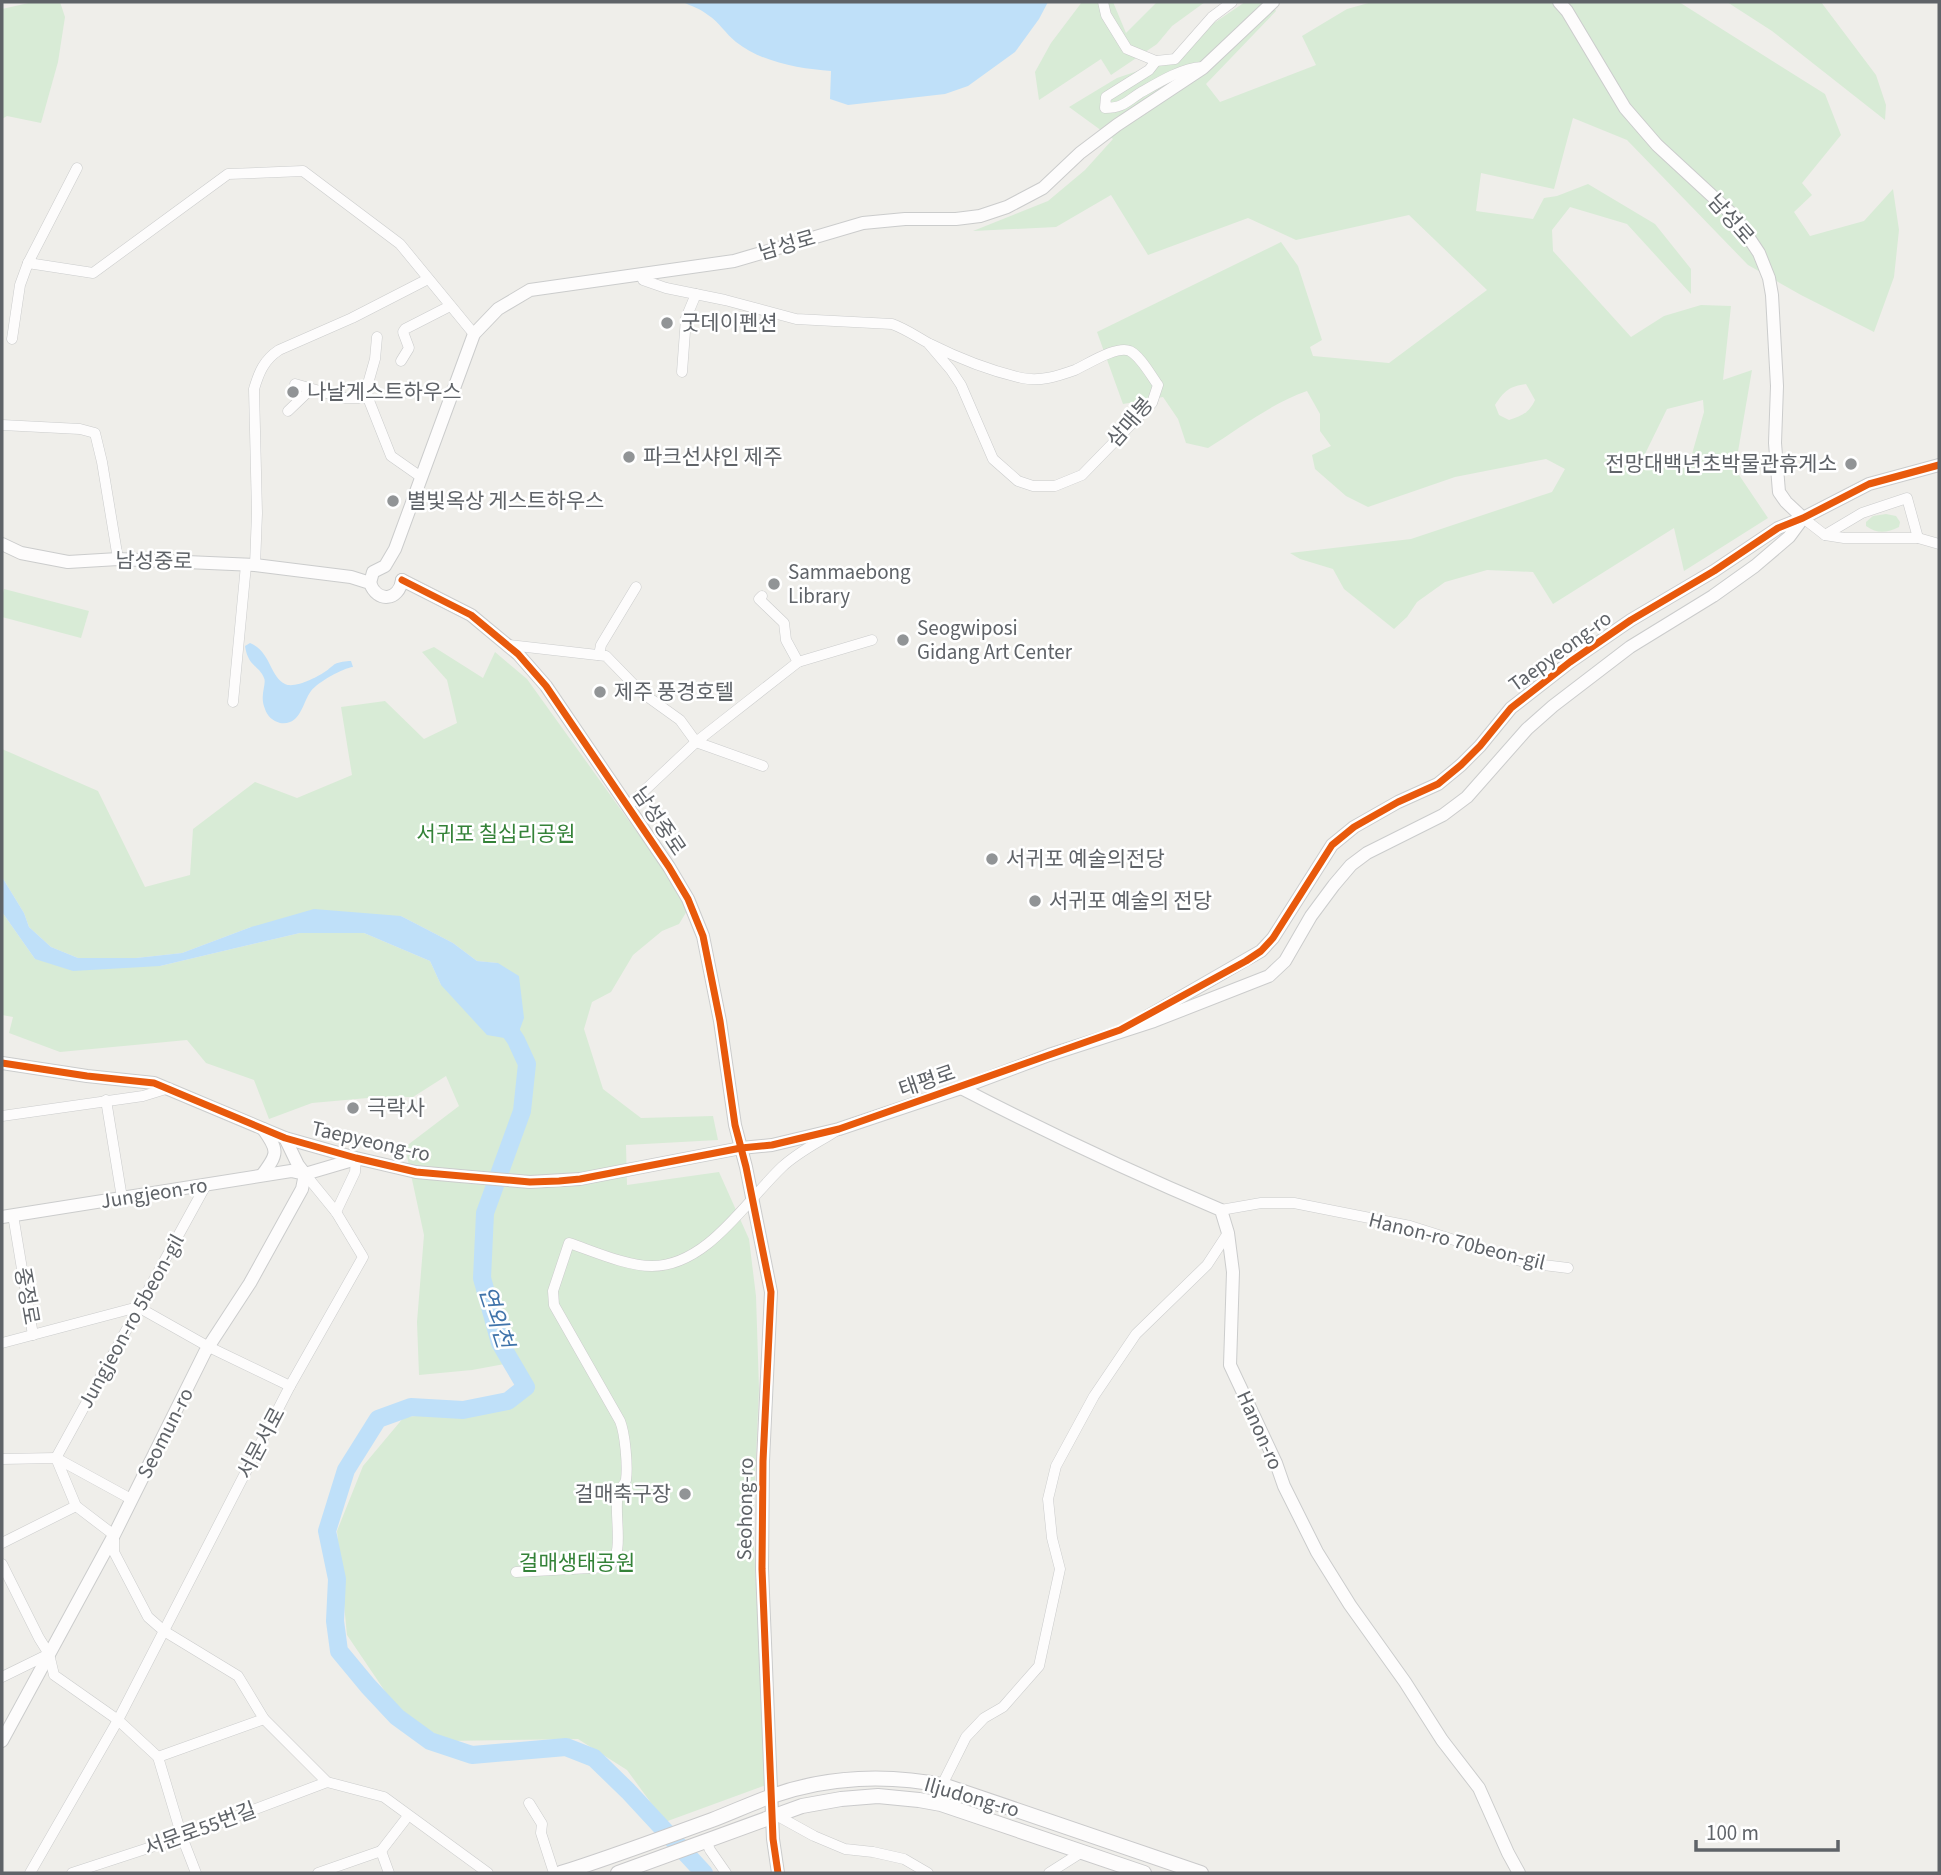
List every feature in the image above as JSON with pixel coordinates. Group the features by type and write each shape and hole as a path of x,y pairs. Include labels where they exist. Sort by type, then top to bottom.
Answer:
{"main road":[{"name":"Iljudong-ro","path":"561,1873 738,1811 772,1796 838,1781 878,1778 942,1785 1201,1873"},
{"name":"Iljudong-ro","path":"618,1873 802,1806 878,1796 942,1804 1144,1873"}],"street":[{"path":"1103,2 1106,15 1127,49 1156,61 1175,59 1212,17 1232,2"},
{"name":"남성로","path":"390,567 474,334 499,309 530,290 734,261 863,223 905,219 956,219 992,213 1020,202 1043,188 1080,153 1117,125 1203,68 1273,2"},
{"name":"남성로","path":"1559,2 1625,108 1657,145 1735,217 1759,253 1769,278 1772,295 1777,386 1774,443 1779,492 1803,518"},
{"path":"1156,61 1149,70 1106,97 1105,108 1118,108 1182,71 1202,66 1203,68"},
{"path":"12,340 20,285 28,263 77,168"},
{"path":"28,263 93,273 228,174 303,171 400,244 474,334"},
{"name":"삼매봉","path":"642,274 643,279 655,285 796,319 892,324 968,360 1024,379 1057,376 1118,349 1129,351 1158,384 1156,396 1082,475 1055,485 1033,486 1018,481 993,459 961,385 928,342"},
{"path":"233,702 257,513 254,389 260,369 279,350 352,318 428,279"},
{"path":"682,372 686,317 696,294"},
{"path":"401,361 409,348 403,332 405,328 450,306"},
{"path":"377,337 368,398 391,456 421,477"},
{"path":"295,384 344,398 368,398"},
{"path":"288,411 311,389"},
{"path":"2,425 80,429 95,433 118,559"},
{"name":"Taepyeong-ro","path":"1120,1030 1261,951 1273,938 1332,845 1354,827 1446,778 1480,746 1511,708 1532,690 1631,620 1714,571 1778,528 1869,484 1939,466"},
{"path":"1825,535 1862,513 1907,498 1918,538"},
{"path":"1803,518 1825,535 1844,538 1918,538 1939,544"},
{"name":"Taepyeong-ro","path":"1120,1030 1154,1021 1269,976 1285,961 1311,916 1351,865 1367,853 1443,815 1467,797 1527,730 1553,706 1630,647 1713,596 1755,566 1788,537 1803,518"},
{"name":"남성중로","path":"2,544 21,553 68,562 118,559 251,565 371,579 374,592 382,597 392,596 401,585 419,591 471,615 509,645 546,686 688,900 703,936 741,1148"},
{"path":"371,579 377,569 390,567 398,572 401,585"},
{"path":"599,655 601,645 636,587"},
{"path":"762,596 759,599 784,622 786,640 798,662"},
{"path":"628,806 696,742 798,662 872,640"},
{"path":"509,645 606,656 641,692 680,720 696,742 763,766"},
{"name":"태평로","path":"741,1148 772,1145 839,1129 1120,1030"},
{"name":"Taepyeong-ro","path":"2,1063 146,1082 169,1088 285,1138 416,1172 530,1182 580,1180 741,1148"},
{"path":"2,1116 143,1096 169,1088"},
{"path":"961,1088 1044,1131 1221,1210"},
{"path":"106,1100 122,1198"},
{"path":"262,1175 276,1151 263,1128"},
{"path":"516,1572 608,1567 614,1560 617,1545 618,1492 626,1482 624,1434 620,1420 554,1305 553,1291 569,1243 639,1265 665,1265 680,1261 695,1253 720,1232 781,1168 802,1150 817,1144 839,1129"},
{"path":"285,1138 298,1165 305,1174 336,1212 355,1172 356,1158 305,1174"},
{"name":"Seohong-ro","path":"741,1148 771,1292 763,1461 762,1569 773,1839 778,1873"},
{"name":"Jungjeon-ro","path":"7,1216 262,1175 291,1171 305,1174"},
{"name":"Seomun-ro","path":"2,1741 114,1535 209,1347 250,1283 302,1189 305,1174"},
{"name":"Jungjeon-ro 5beon-gil","path":"56,1458 206,1185"},
{"name":"Hanon-ro 70beon-gil","path":"1221,1210 1261,1203 1294,1203 1410,1226 1527,1263 1568,1268"},
{"name":"Hanon-ro","path":"1221,1210 1228,1233 1233,1272 1230,1364 1284,1486 1317,1552 1350,1605 1442,1740 1479,1788 1508,1853 1520,1873"},
{"name":"서문서로","path":"118,1720 290,1386 363,1257 336,1212"},
{"name":"중정로","path":"7,1216 33,1335"},
{"path":"942,1785 966,1737 984,1717 1003,1707 1039,1666 1060,1569 1052,1538 1048,1499 1056,1466 1094,1396 1136,1334 1207,1265 1228,1233"},
{"path":"2,1343 138,1307 209,1347 290,1386"},
{"path":"56,1458 76,1506 114,1535 114,1552 148,1617 164,1631 238,1676 264,1719 327,1782 384,1797 488,1873"},
{"path":"2,1459 56,1458 131,1499"},
{"path":"2,1543 76,1506"},
{"path":"2,1564 38,1638 49,1654 54,1675 118,1720 158,1757 196,1873"},
{"path":"2,1677 49,1654"},
{"path":"158,1757 264,1719"},
{"path":"30,1873 118,1720"},
{"name":"서문로55번길","path":"72,1873 182,1837 327,1782"},
{"path":"529,1804 542,1824 541,1833 554,1873"},
{"path":"318,1873 381,1851 408,1816"},
{"path":"774,1816 845,1849 904,1859 928,1873"},
{"path":"706,1841 726,1873"},
{"path":"381,1851 389,1873"},
{"path":"1049,1873 1082,1852"}],"green space":[{"path":"33,2 60,2 65,17 58,62 41,123 7,116 2,119 2,9"},
{"path":"1082,2 1113,2 1126,33 1157,2 1205,2 1172,26 1157,44 1111,75 1101,59 1039,100 1035,72 1051,43"},
{"path":"1245,2 1271,2 1276,11 1206,84 1220,102 1316,65 1302,36 1347,9 1372,2 1679,2 1825,94 1841,135 1802,183 1812,195 1794,212 1810,236 1864,221 1893,189 1899,230 1894,277 1874,332 1748,265 1627,140 1573,118 1554,189 1481,173 1476,211 1533,219 1544,198 1588,184 1655,224 1691,269 1691,294 1627,224 1570,207 1552,230 1553,251 1631,337 1664,316 1701,305 1731,306 1723,380 1752,370 1735,469 1768,518 1684,571 1674,528 1553,604 1533,572 1487,570 1445,582 1417,602 1407,617 1394,629 1344,589 1333,569 1300,559 1290,553 1411,539 1552,492 1565,469 1546,459 1455,477 1368,507 1346,496 1315,469 1312,455 1331,446 1320,431 1320,414 1307,391 1269,409 1208,448 1186,443 1178,419 1163,397 1123,404 1097,332 1281,242 1298,266 1322,340 1310,347 1313,356 1389,363 1487,290 1409,215 1296,240 1248,218 1148,255 1111,195 1056,227 973,231 1048,201 1085,170 1113,139 1069,107 1117,78 1170,60 1214,23","holes":["1526,384 1535,400 1528,411 1509,420 1499,415 1495,405 1501,396 1516,386","1703,400 1704,412 1688,468 1652,468 1644,456 1667,409"]},
{"path":"1727,2 1821,2 1876,75 1886,105 1885,120 1772,31"},
{"path":"1873,516 1896,516 1900,522 1899,527 1882,532 1866,526 1866,522"},
{"path":"4,589 89,611 81,638 2,617"},
{"path":"434,647 483,678 495,652 527,679 690,906 679,924 662,931 633,955 611,992 592,1002 584,1029 603,1089 641,1118 713,1116 718,1140 626,1145 627,1185 719,1172 749,1239 756,1296 759,1389 753,1525 766,1785 665,1822 627,1770 578,1739 446,1741 397,1709 347,1635 337,1531 363,1466 404,1417 487,1410 530,1390 520,1361 472,1370 419,1375 417,1322 424,1235 405,1147 459,1106 446,1076 413,1097 312,1103 269,1119 254,1080 206,1063 187,1040 60,1052 9,1033 13,1017 2,1015 2,912 35,959 160,966 300,933 364,933 430,961 441,985 498,963 477,961 453,943 401,916 251,927 182,953 136,958 78,958 51,947 29,927 24,913 2,877 2,749 98,791 145,887 190,875 193,829 255,782 297,798 352,775 341,707 385,701 424,739 457,723 447,680 422,652"}],"water":[{"path":"683,2 1048,2 1015,52 968,86 945,94 848,105 830,99 831,71 794,66 757,55 736,42 705,13"},
{"path":"250,643 262,652 280,681 289,685 312,679 338,663 351,661 353,667 319,684 311,691 297,717 287,723 280,723 271,718 263,704 265,680 246,653 245,646"},
{"path":"2,877 24,913 29,927 51,947 78,958 136,958 182,953 251,927 314,909 401,916 453,943 477,961 498,963 519,976 524,1018 516,1040 487,1035 441,985 430,961 364,933 300,933 160,966 73,971 35,959 2,912"}],"waterway":[{"name":"연외천","path":"503,1021 527,1064 522,1111 485,1213 482,1278 500,1343 526,1387 508,1401 463,1410 411,1407 378,1419 346,1470 327,1531 337,1579 335,1621 339,1651 397,1717 430,1741 472,1755 566,1747 594,1758 704,1873"}],"cycle path":[{"path":"2,1063 154,1083 285,1138 416,1172 530,1182 580,1179 741,1148 772,1145 839,1129 1120,1030 1246,961 1261,951 1273,938 1332,845 1354,827 1398,802 1438,784 1480,746 1511,708 1570,662 1631,620 1714,571 1778,528 1869,484 1939,465"},
{"path":"402,580 471,615 518,654 546,686 669,867 688,899 703,936 720,1021 735,1125 771,1292 763,1461 762,1569 773,1839 778,1873"}],"place":[{"name":"굿데이펜션","path":"667,323"},
{"name":"나날게스트하우스","path":"293,392"},
{"name":"파크선샤인 제주","path":"629,457"},
{"name":"전망대백년초박물관휴게소","path":"1851,464"},
{"name":"별빛옥상 게스트하우스","path":"393,501"},
{"name":"Sammaebong Library","path":"774,584"},
{"name":"Seogwiposi Gidang Art Center","path":"903,640"},
{"name":"제주 풍경호텔","path":"600,692"},
{"name":"서귀포 예술의전당","path":"992,859"},
{"name":"서귀포 예술의 전당","path":"1035,901"},
{"name":"극락사","path":"353,1108"},
{"name":"걸매축구장","path":"685,1494"}],"park label":[{"name":"서귀포 칠십리공원","path":"496,834"},
{"name":"걸매생태공원","path":"577,1563"}]}
